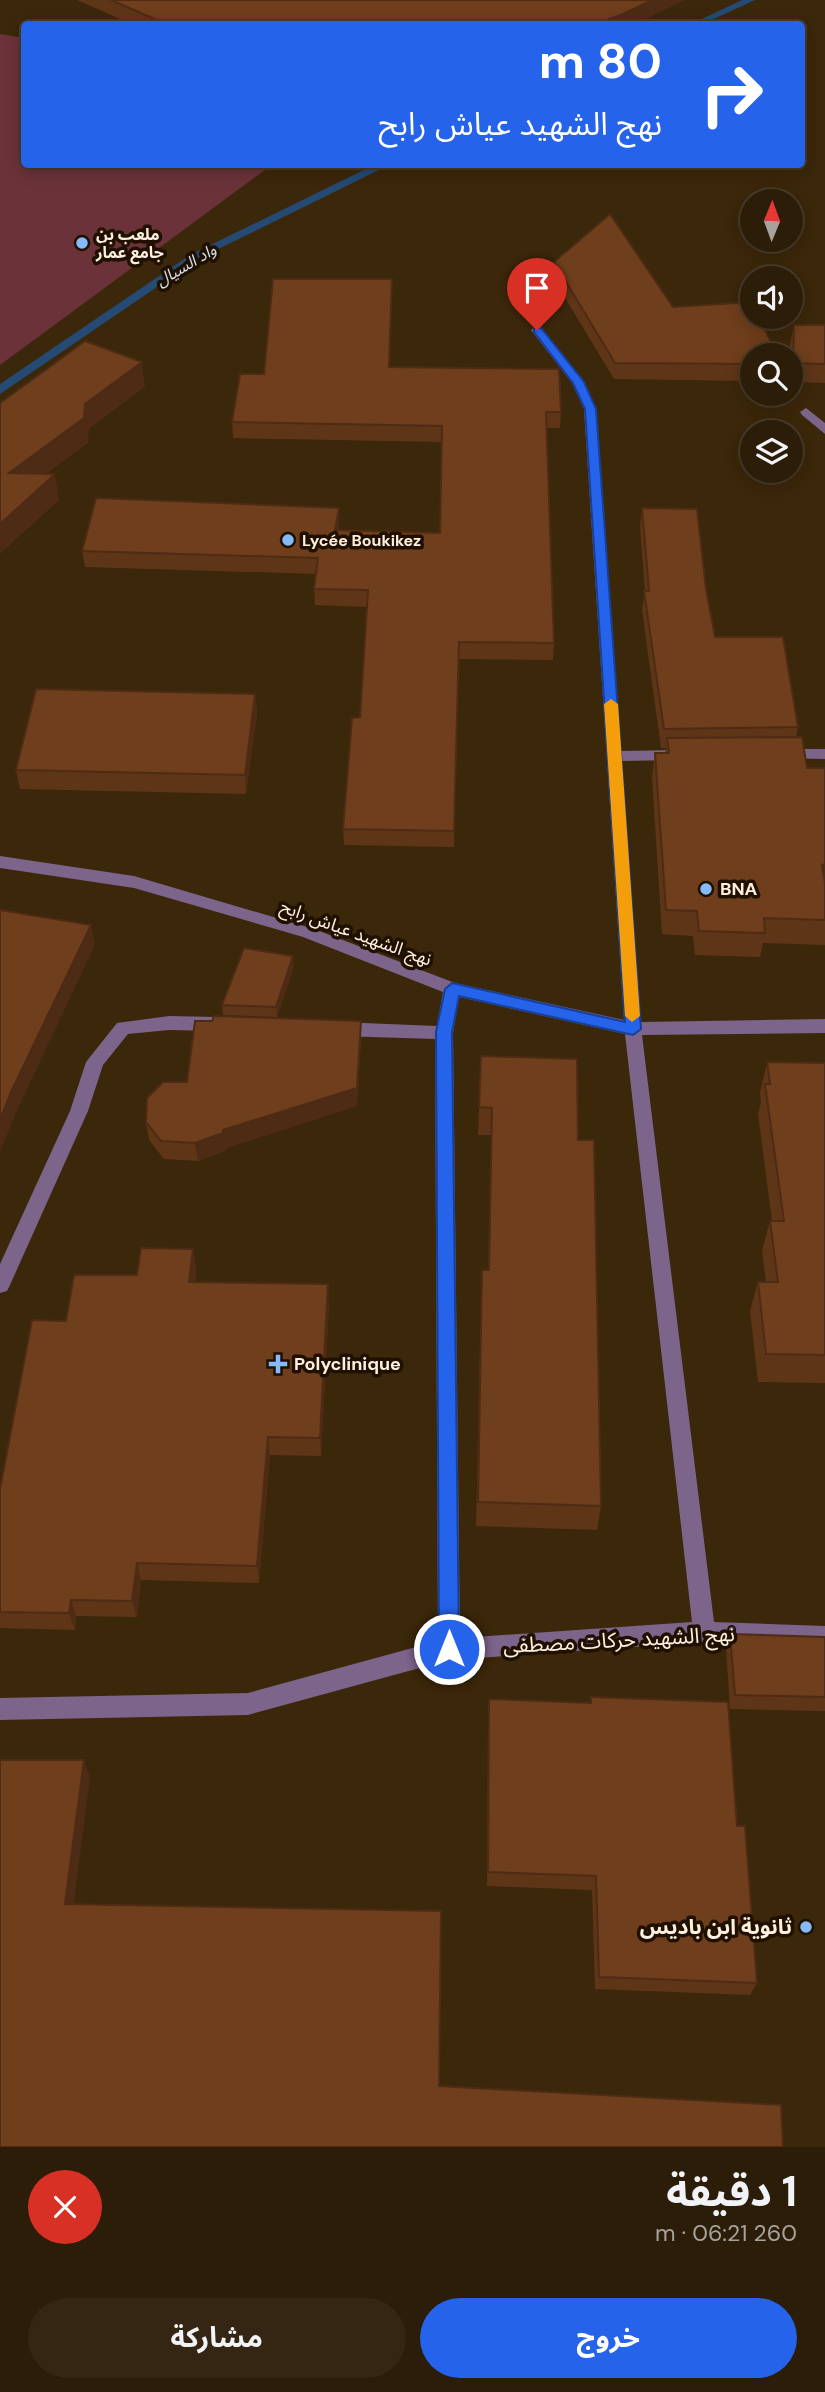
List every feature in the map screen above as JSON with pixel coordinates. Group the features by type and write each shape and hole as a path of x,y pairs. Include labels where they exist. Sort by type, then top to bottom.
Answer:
{"street":[{"path":"537,330 578,382 590,409 633,1029 704,1632"},
{"path":"806,412 825,429"},
{"path":"769,754 825,754"},
{"path":"615,756 699,755"},
{"name":"نهج الشهيد عياش رابح","path":"0,862 134,882 308,933 452,989 633,1029 825,1027"},
{"path":"449,1649 444,1032 452,989"},
{"path":"0,1286 79,1111 95,1062 123,1028 169,1023 238,1025"},
{"path":"320,1028 444,1032"},
{"name":"نهج الشهيد حركات مصطفى","path":"0,1709 248,1704 449,1649 704,1632 825,1636"}],"shaded area":[{"name":"ملعب بن جامع عمار","path":"0,34 21,38 21,168 268,168 0,365"}],"building":[{"path":"111,0 652,0 604,21 159,21"},
{"path":"610,214 673,307 740,303 740,329 765,329 771,343 740,343 740,364 615,363 554,262"},
{"path":"273,279 392,279 389,367 559,369 561,412 546,412 554,643 459,642 454,831 343,829 352,718 360,717 368,590 314,589 318,558 82,551 96,498 339,508 335,530 440,533 442,426 232,422 240,374 264,374"},
{"path":"803,325 825,325 825,364 803,363 803,343 794,343 794,329 803,329"},
{"path":"85,341 142,362 85,404 84,418 9,473 55,474 0,524 0,403"},
{"path":"642,508 697,509 706,589 715,637 783,637 798,727 664,729 644,591 649,591"},
{"path":"36,689 255,694 245,775 16,770"},
{"path":"802,737 807,768 825,768 825,864 822,865 825,920 764,918 765,933 699,931 697,911 666,910 655,753 669,753 667,738"},
{"path":"0,910 91,925 0,1120"},
{"path":"244,948 293,956 276,1007 222,1005"},
{"path":"214,1016 361,1021 357,1088 223,1130 223,1133 195,1143 161,1141 146,1122 147,1098 163,1082 187,1082 195,1021 212,1021"},
{"path":"481,1056 577,1059 578,1140 594,1140 601,1506 478,1502 482,1270 489,1270 492,1108 479,1107"},
{"path":"767,1062 825,1063 825,1355 766,1354 758,1282 778,1282 770,1221 784,1221 765,1084 770,1084"},
{"path":"141,1248 193,1249 189,1282 328,1284 320,1438 268,1437 257,1566 137,1563 132,1601 71,1600 69,1613 0,1612 0,1489 32,1320 66,1321 74,1275 137,1275"},
{"path":"730,1634 825,1637 825,1697 735,1695"},
{"path":"591,1697 728,1702 737,1826 745,1826 757,1983 599,1977 596,1876 488,1872 489,1699 591,1703"},
{"path":"0,1760 84,1760 65,1904 441,1911 439,2086 781,2105 783,2147 0,2147"}],"waterway":[{"name":"واد السيال","path":"703,21 750,0"},
{"name":"واد السيال","path":"0,390 194,257 377,168"}],"slow traffic":[{"path":"611,704 632,1016"}],"place":[{"name":"ملعب بن جامع عمار","path":"82,243"},
{"name":"Lycée Boukikez","path":"288,540"},
{"name":"BNA","path":"706,889"},
{"name":"Polyclinique","path":"278,1364"},
{"name":"ثانوية ابن باديس","path":"806,1927"}],"route":[{"path":"449,1649 444,1032 452,989 633,1029 590,409 578,382 537,330"}]}
